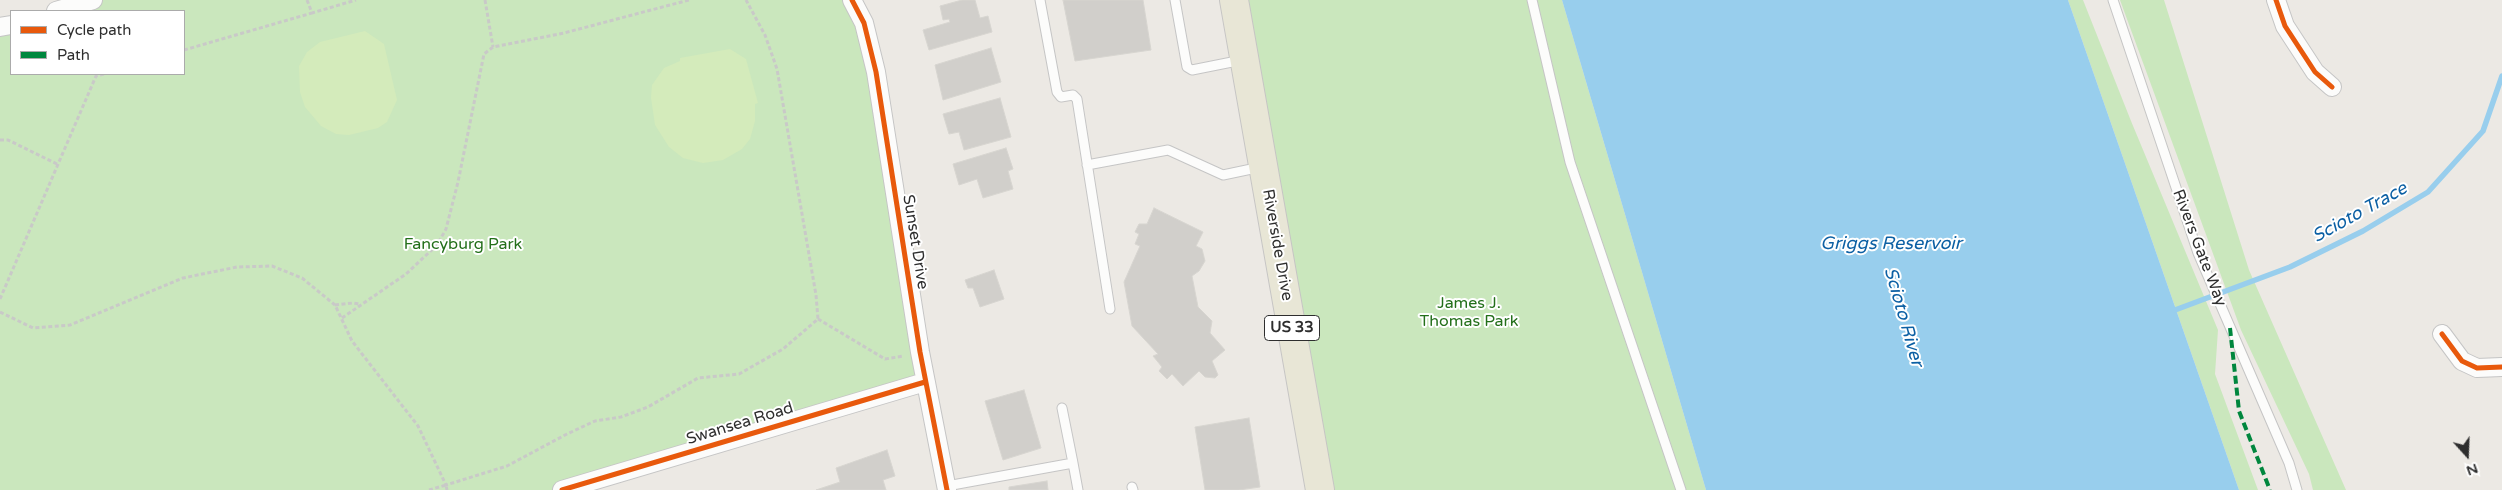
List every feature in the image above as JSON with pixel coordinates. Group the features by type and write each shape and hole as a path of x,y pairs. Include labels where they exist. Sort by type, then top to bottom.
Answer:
{"main road":[{"name":"Riverside Drive","path":"1234,0 1320,490"}],"street":[{"path":"59,10 93,0"},
{"name":"Sunset Drive","path":"852,0 864,23 876,72 925,382 947,488"},
{"path":"2276,0 2285,26 2315,72 2332,87"},
{"path":"2442,334 2462,361 2476,368 2502,367"},
{"name":"Swansea Road","path":"562,490 925,382"}],"lane":[{"path":"1040,0 1057,92 1062,97 1073,95 1077,99 1110,309"},
{"path":"1174,0 1187,67 1192,70 1245,59"},
{"path":"1532,0 1570,162 1681,490"},
{"name":"Rivers Gate Way","path":"2113,0 2198,254 2289,463 2297,490"},
{"path":"1087,165 1168,150 1223,175 1264,167"},
{"path":"1062,408 1078,490"},
{"path":"947,488 1073,463"}],"path":[{"path":"308,0 312,13"},
{"path":"185,50 356,0"},
{"path":"485,0 493,47"},
{"path":"342,318 423,260 437,245 446,229 458,182 484,54 493,47 564,33 689,0"},
{"path":"746,0 765,35 777,69 816,295 818,319"},
{"path":"0,299 96,76 100,75"},
{"path":"0,140 8,140 57,164"},
{"path":"0,312 33,328 70,325 183,278 237,267 272,266 302,278 335,305 352,341 418,426 447,490"},
{"path":"335,305 353,302 360,305"},
{"path":"818,319 885,359 909,354"},
{"path":"429,490 507,466 595,421 621,417 648,407 698,378 739,374 783,349 818,319"}],"green space":[{"name":"Fancyburg Park","path":"93,0 852,0 864,23 925,382 562,490 0,490 0,27 10,25 10,75 185,75 185,10 59,10"},
{"name":"James J. Thomas Park","path":"1234,0 1562,0 1706,490 1320,490"},
{"path":"2068,0 2083,0 2218,330 2215,374 2258,490 2239,490"},
{"path":"2120,0 2164,0 2249,270 2346,490 2313,490 2309,474 2241,330"},
{"path":"365,31 384,44 397,100 387,122 378,128 349,135 336,134 321,126 305,107 300,92 299,66 307,52 320,42"},
{"path":"730,49 746,59 758,103 755,104 755,121 750,139 742,149 723,160 703,163 683,158 669,147 655,125 651,98 652,85 664,68 680,61 680,58"}],"water":[{"name":"Griggs Reservoir","path":"1562,0 2068,0 2239,490 1706,490"}],"building":[{"path":"962,0 975,0 980,18 988,16 992,32 929,50 923,30 950,22 949,19 943,20 940,6"},
{"path":"1063,0 1143,0 1151,50 1075,61"},
{"path":"991,48 1001,82 943,100 935,65"},
{"path":"1000,98 1011,137 964,150 959,132 949,134 943,114"},
{"path":"1006,148 1013,169 1008,171 1013,189 983,198 977,179 959,185 953,164"},
{"path":"1154,208 1203,232 1196,246 1202,249 1205,261 1199,271 1192,276 1198,307 1212,321 1210,333 1225,350 1212,361 1218,375 1215,378 1205,377 1199,371 1183,386 1172,374 1167,379 1159,371 1162,367 1153,356 1158,354 1132,326 1124,282 1140,246 1135,244 1139,234 1135,232 1139,224 1147,224"},
{"path":"994,270 1004,299 980,307 973,288 968,288 965,280"},
{"path":"1024,390 1041,448 1003,460 985,401"},
{"path":"1249,418 1260,487 1239,490 1205,490 1195,427"},
{"path":"887,450 895,476 883,480 886,490 816,490 840,482 836,468"},
{"path":"1047,481 1048,490 1009,490 1009,487"}],"waterway":[{"name":"Scioto Trace","path":"2175,310 2290,267 2363,231 2428,192 2483,131 2502,76"}],"marked path":[{"path":"2230,328 2239,411 2270,490"}],"cycle path":[{"path":"852,0 864,23 876,72 920,352 947,490"},
{"path":"2276,0 2285,26 2315,72 2332,87"},
{"path":"2442,334 2462,361 2477,368 2502,367"},
{"path":"562,490 925,382"}],"water label":[{"name":"Scioto River","path":"1903,317"}]}
